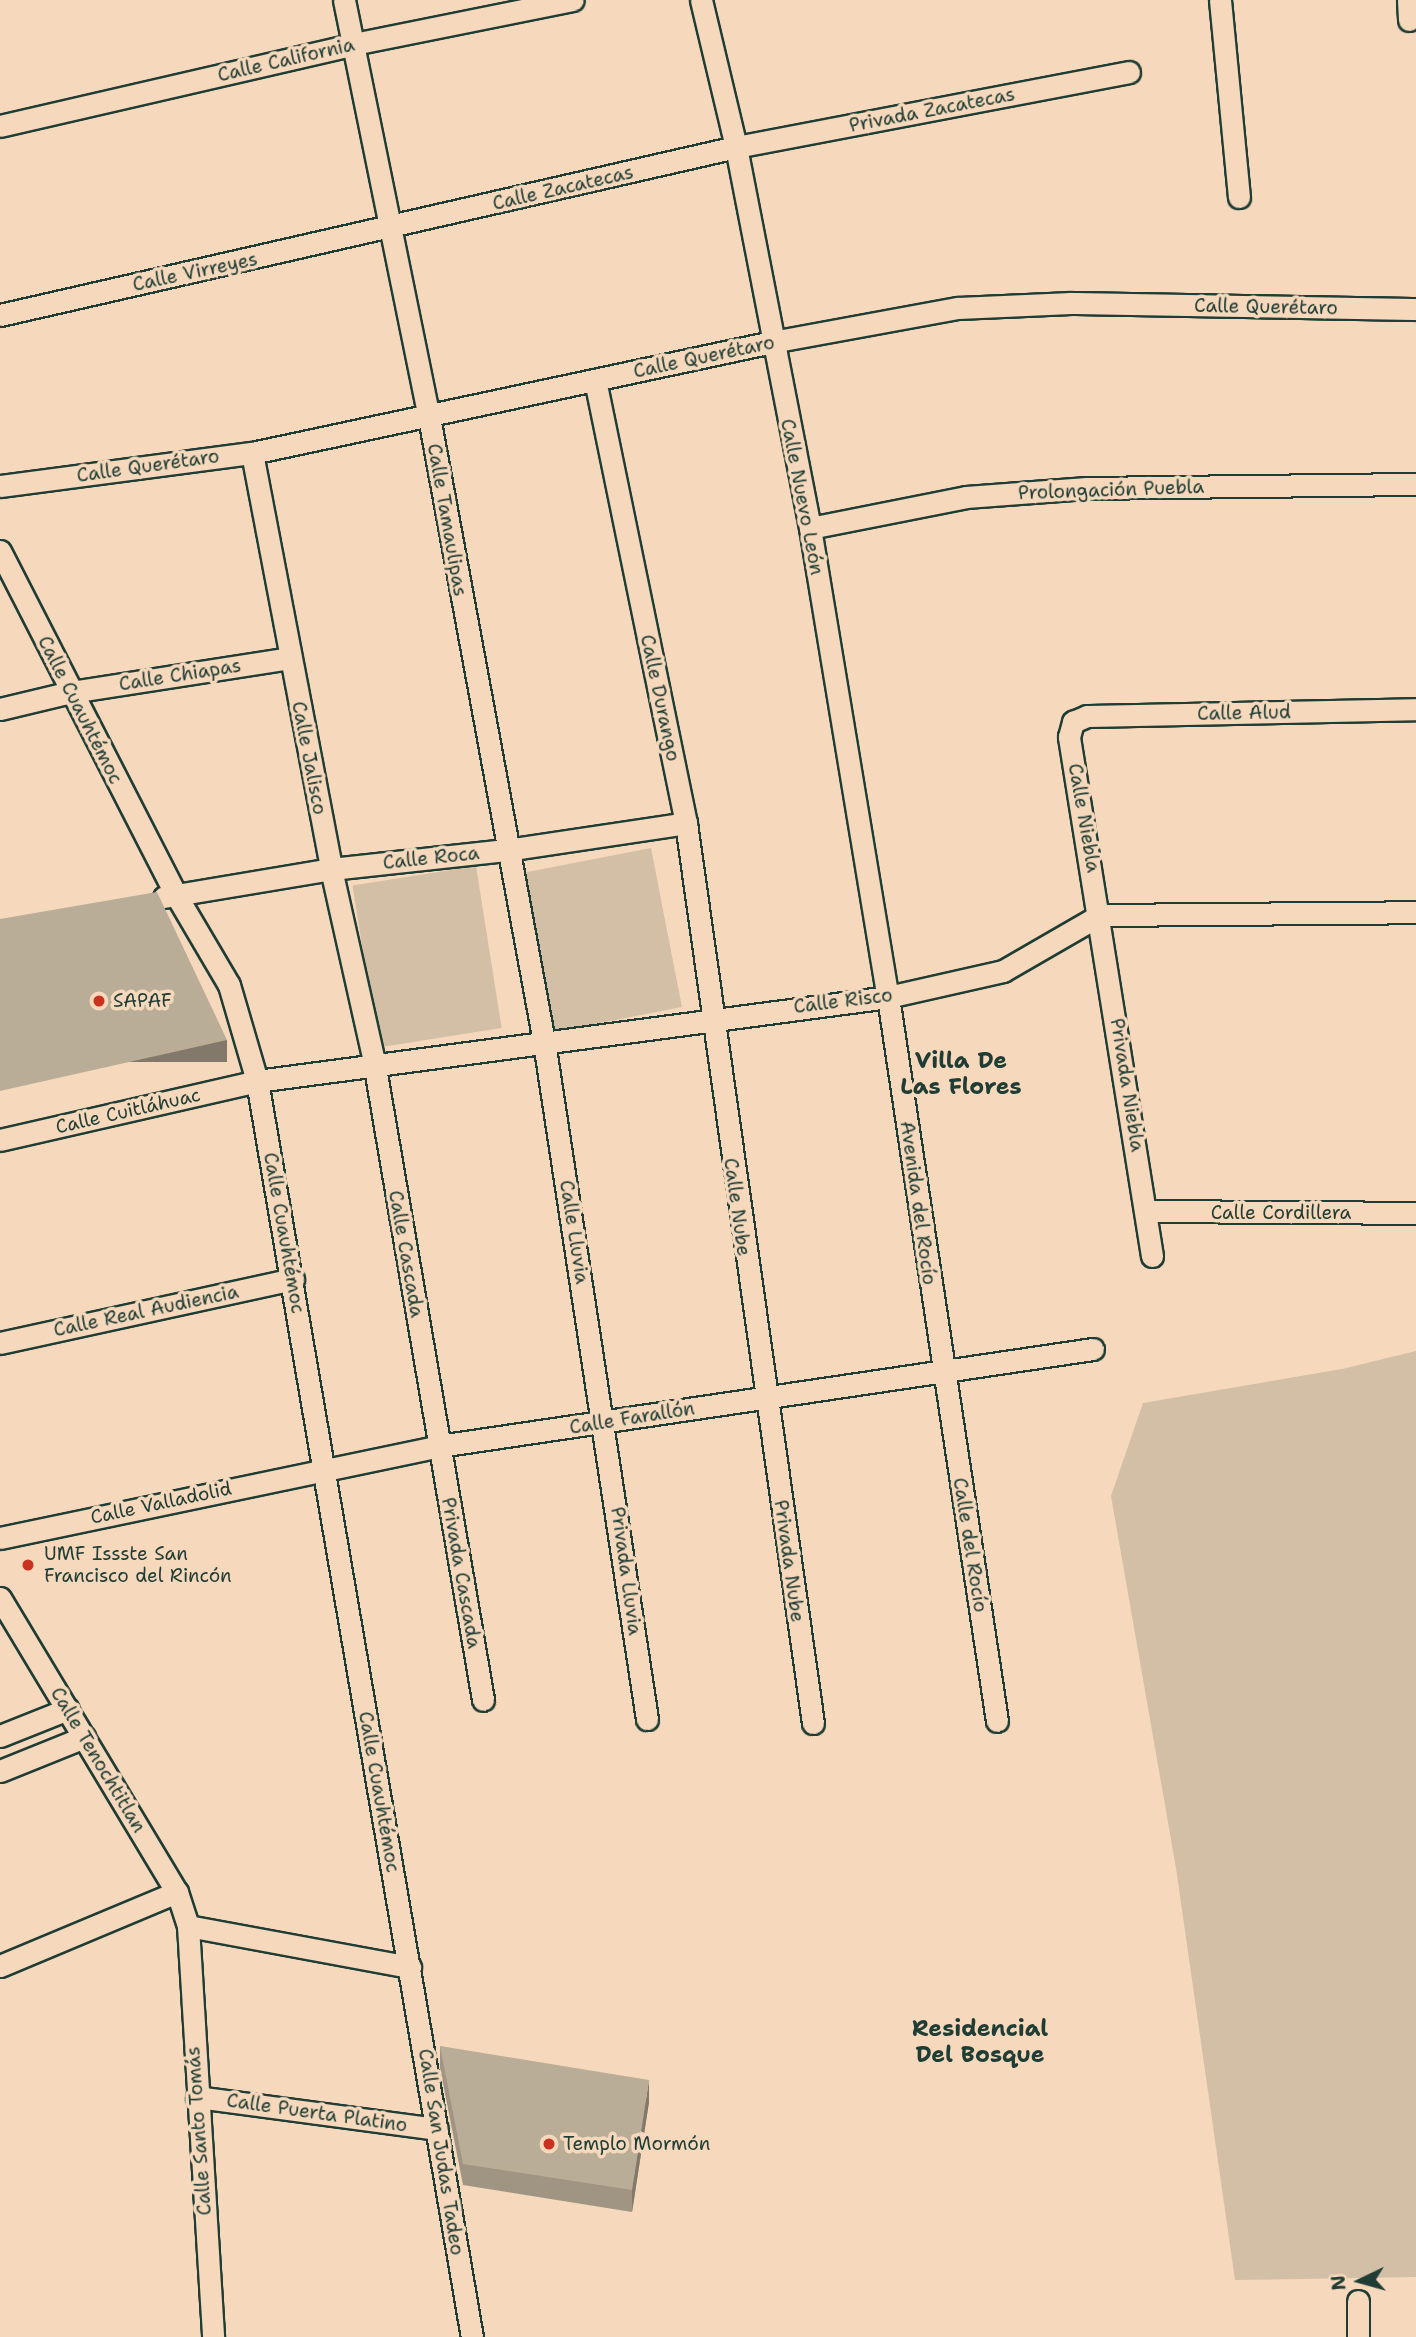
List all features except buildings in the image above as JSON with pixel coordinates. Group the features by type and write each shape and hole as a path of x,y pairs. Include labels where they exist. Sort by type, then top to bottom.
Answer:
{"street":[{"name":"Calle Tamaulipas","path":"344,0 429,417 506,850 544,1042"},
{"name":"Calle California","path":"0,126 354,44 573,0"},
{"name":"Calle Nuevo León","path":"701,0 736,147 810,527 888,997"},
{"path":"1220,0 1239,197"},
{"name":"Privada Zacatecas","path":"736,147 1129,72"},
{"name":"Calle Zacatecas","path":"390,229 736,147"},
{"name":"Calle Virreyes","path":"0,315 390,229"},
{"name":"Calle Querétaro","path":"0,486 251,453 772,342 958,308 1071,303 1416,309"},
{"name":"Calle Durango","path":"594,380 686,823 710,1017"},
{"name":"Calle Jalisco","path":"251,453 331,869 374,1062"},
{"name":"Prolongación Puebla","path":"810,527 966,497 1087,488 1416,484"},
{"name":"Calle Cuauhtémoc","path":"0,551 176,895 229,985 257,1081 410,1967"},
{"name":"Calle Chiapas","path":"0,709 71,692 290,658"},
{"name":"Calle Alud","path":"1073,722 1087,716 1416,709"},
{"name":"Calle Niebla","path":"1073,722 1069,737 1100,915"},
{"name":"Calle Roca","path":"149,900 331,869 506,850 686,823"},
{"name":"Calle Risco","path":"257,1081 374,1062 544,1042 710,1017 888,997 1003,971 1100,915 1416,912"},
{"name":"Privada Niebla","path":"1100,915 1152,1256"},
{"name":"Avenida del Rocío","path":"888,997 942,1368"},
{"name":"Calle Nube","path":"710,1017 765,1398"},
{"name":"Calle Lluvia","path":"544,1042 605,1423"},
{"name":"Calle Cascada","path":"374,1062 439,1446"},
{"name":"Calle Cuitláhuac","path":"0,1140 257,1081"},
{"name":"Calle Cordillera","path":"1147,1211 1416,1213"},
{"name":"Calle Real Audiencia","path":"0,1343 293,1279"},
{"name":"Calle Farallón","path":"322,1468 439,1446 605,1423 942,1368 1093,1349"},
{"name":"Calle del Rocío","path":"942,1368 997,1721"},
{"name":"Privada Nube","path":"765,1398 813,1723"},
{"name":"Privada Lluvia","path":"605,1423 647,1719"},
{"name":"Privada Cascada","path":"439,1446 483,1700"},
{"name":"Calle Valladolid","path":"0,1538 322,1468"},
{"name":"Calle Tenochtitlan","path":"0,1598 177,1892 188,1926"},
{"path":"0,1736 68,1709"},
{"path":"0,1771 84,1737"},
{"path":"0,1966 177,1892"},
{"path":"188,1926 410,1967"},
{"name":"Calle Santo Tomás","path":"188,1926 213,2337"},
{"name":"Calle San Judas Tadeo","path":"410,1967 472,2337"},
{"name":"Calle Puerta Platino","path":"197,2097 437,2129"},
{"path":"1358,2301 1358,2337"}],"shaded area":[{"path":"651,848 682,1007 545,1034 515,875"},
{"path":"476,866 502,1028 378,1048 353,886"},
{"path":"1416,1351 1416,2277 1235,2280 1176,1868 1111,1496 1143,1403 1342,1369"}],"place":[{"name":"SAPAF","path":"99,1001"},
{"name":"UMF Issste San Francisco del Rincón","path":"28,1565"},
{"name":"Templo Mormón","path":"549,2144"}],"district":[{"name":"Villa De Las Flores","path":"961,1073"},
{"name":"Residencial Del Bosque","path":"980,2041"}]}
